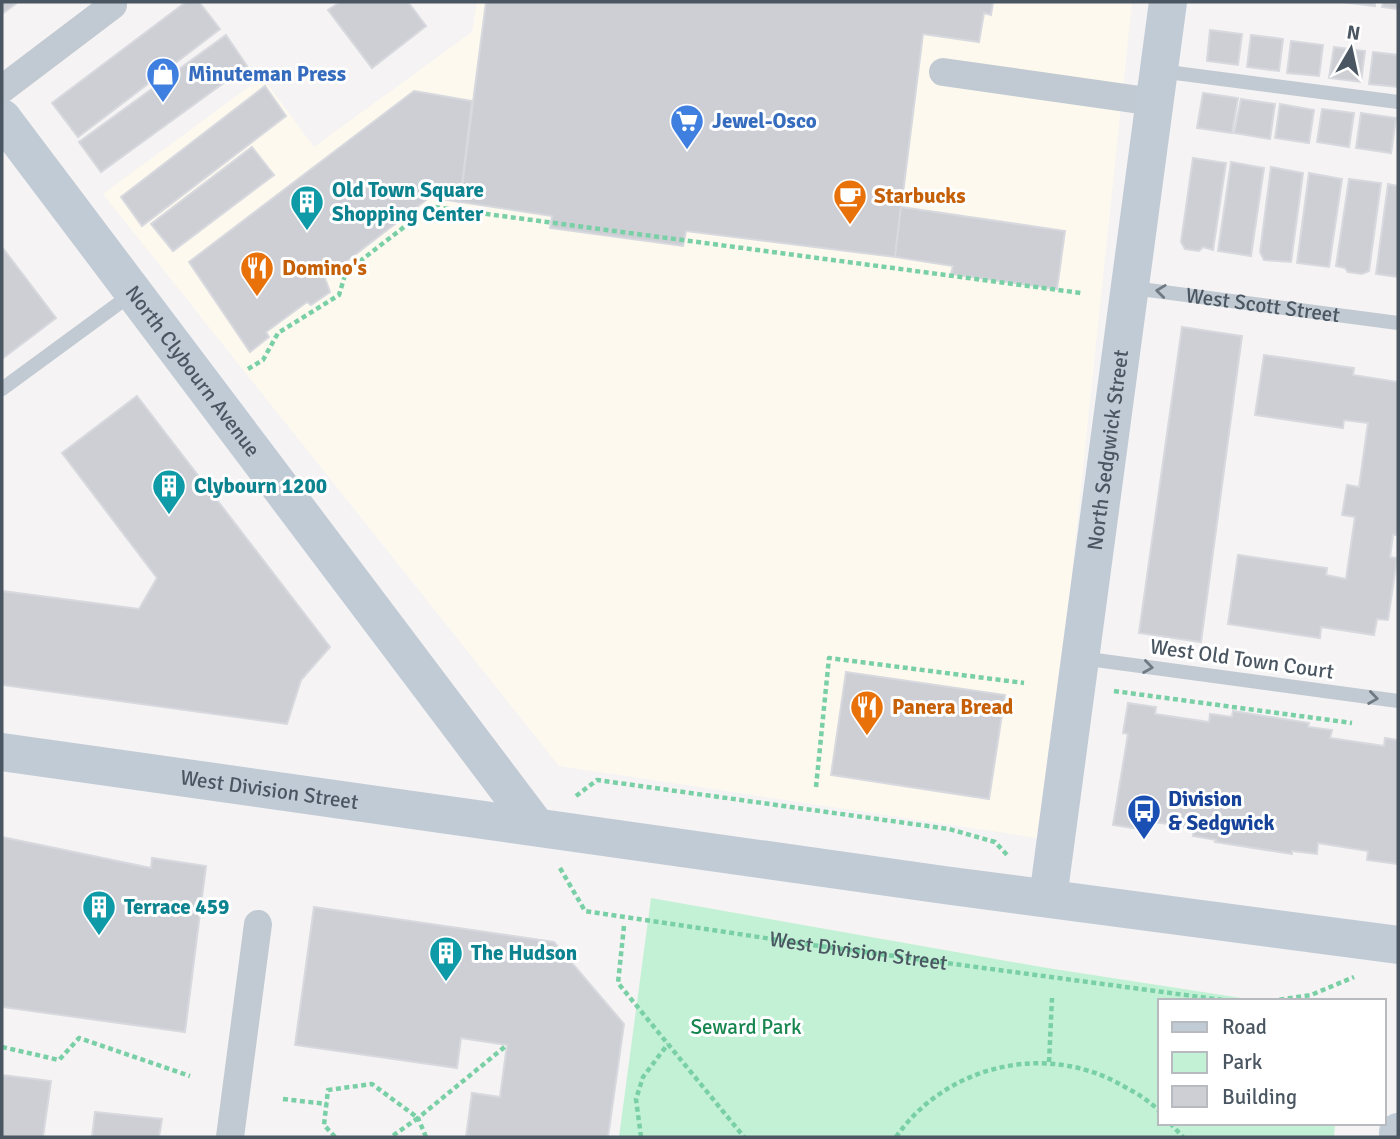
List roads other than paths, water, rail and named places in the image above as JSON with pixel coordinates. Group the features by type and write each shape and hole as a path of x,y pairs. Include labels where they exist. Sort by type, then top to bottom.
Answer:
{"main road":[{"name":"North Sedgwick Street","path":"1048,898 1168,2"},
{"name":"North Clybourn Avenue","path":"2,118 535,825"},
{"name":"West Division Street","path":"2,752 1398,946"},
{"path":"1398,1132 1398,1137"}],"street":[{"path":"2,89 115,3"},
{"path":"943,72 1156,86"},
{"path":"230,1137 258,924"}],"lane":[{"path":"1156,86 1398,102"},
{"name":"West Scott Street","path":"1130,287 1398,323"},
{"path":"2,389 133,292"},
{"name":"West Old Town Court","path":"1080,658 1398,701"}],"place":[{"name":"Minuteman Press","path":"163,104"},
{"name":"Jewel-Osco","path":"687,151"},
{"name":"Starbucks","path":"850,226"},
{"name":"Old Town Square Shopping Center","path":"307,232"},
{"name":"Domino's","path":"257,298"},
{"name":"Clybourn 1200","path":"169,516"},
{"name":"Panera Bread","path":"867,737"},
{"name":"Division & Sedgwick","path":"1144,841"},
{"name":"Terrace 459","path":"99,937"},
{"name":"The Hudson","path":"446,983"}],"park label":[{"name":"Seward Park","path":"746,1027"}]}
